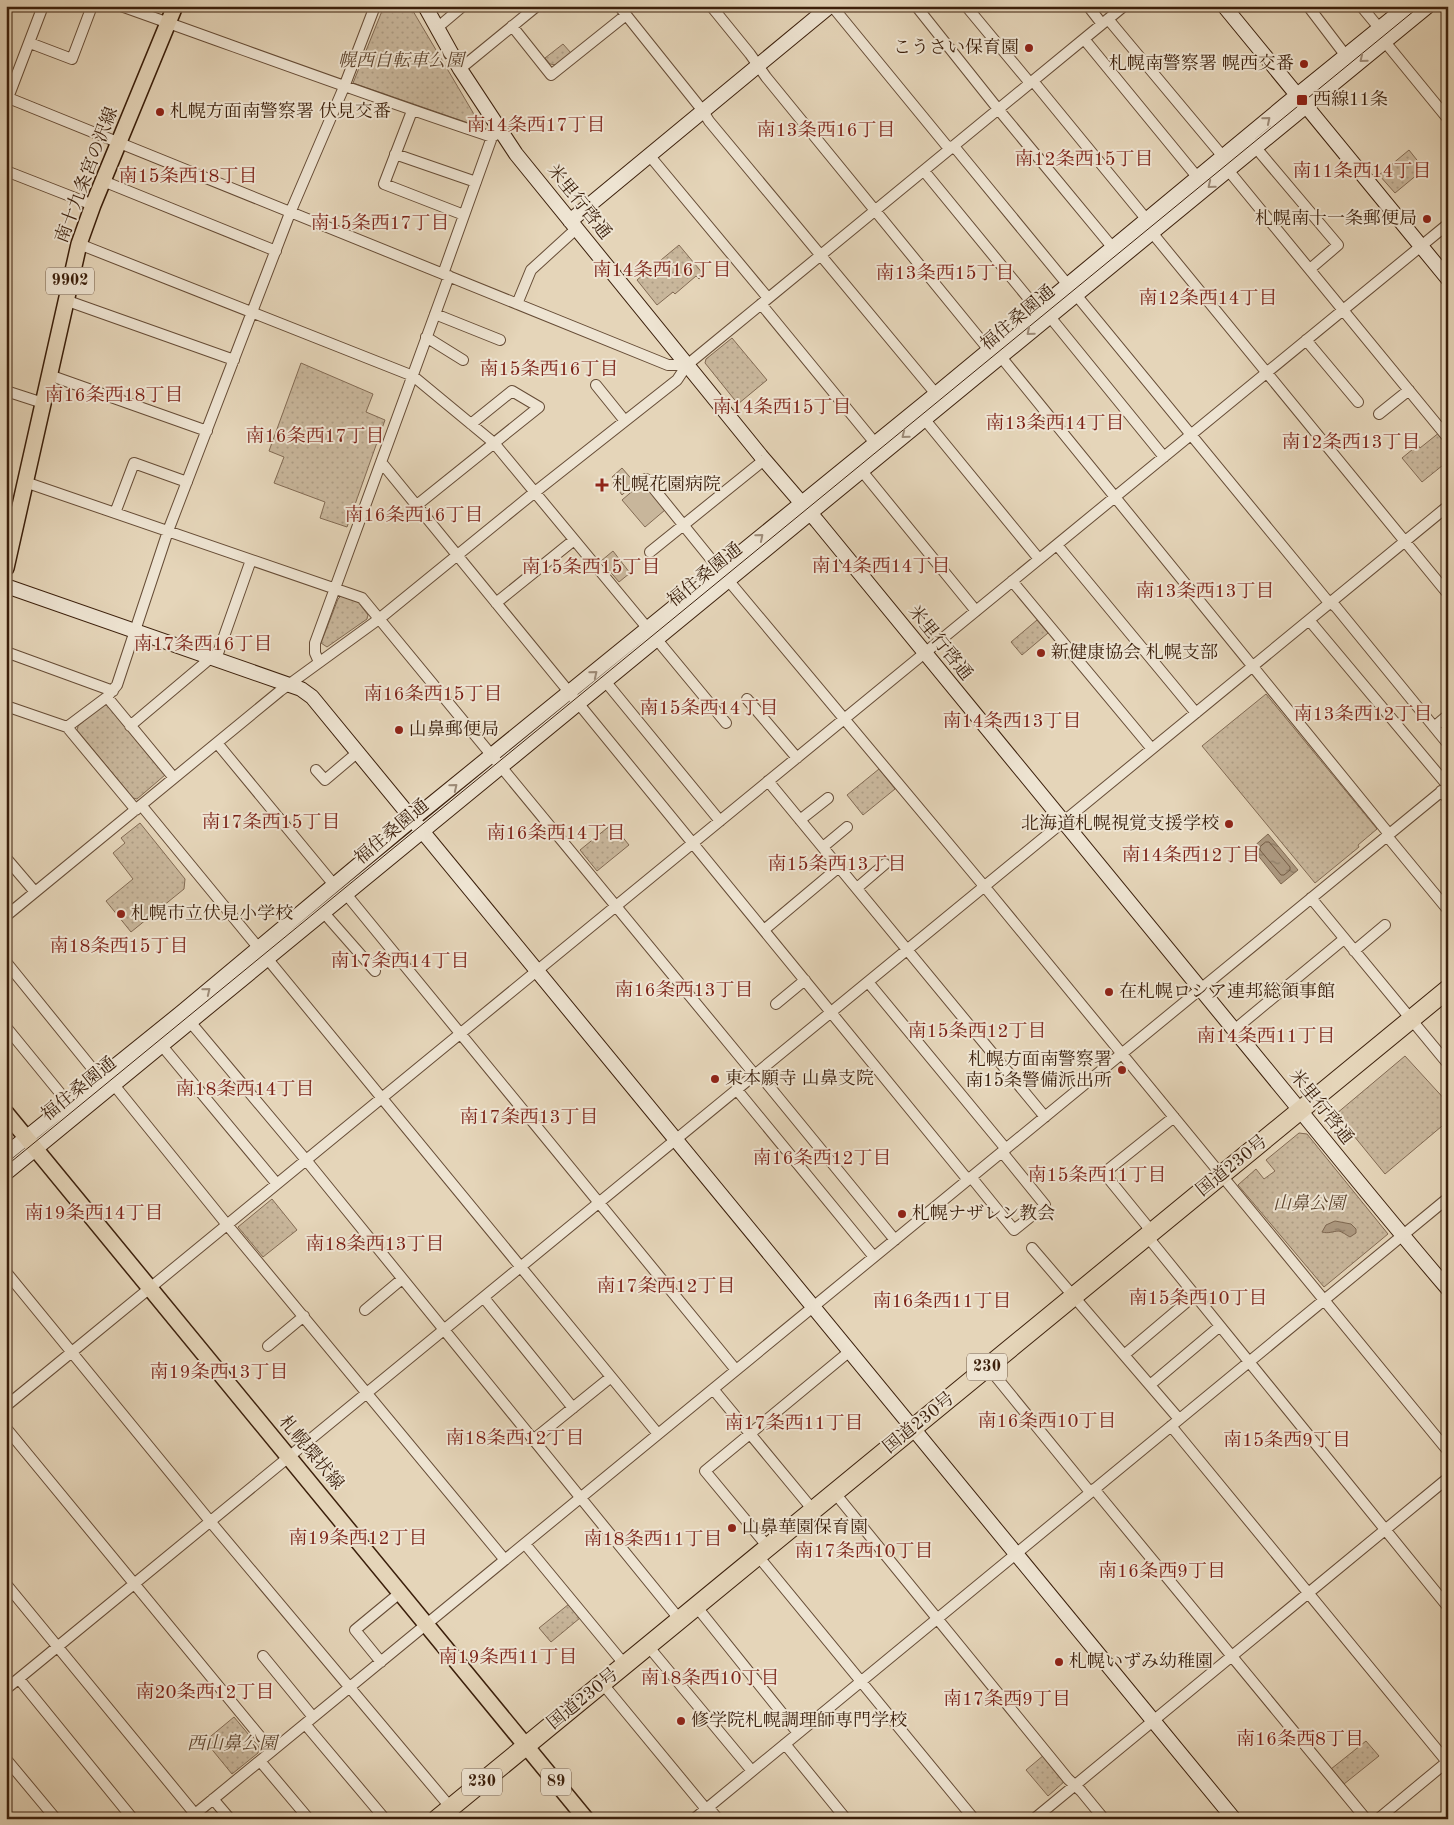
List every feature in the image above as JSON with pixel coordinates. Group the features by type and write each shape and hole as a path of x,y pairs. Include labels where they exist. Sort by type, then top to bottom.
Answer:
{"highway":[{"name":"国道230号","path":"444,1813 1448,989"}],"main road":[{"name":"南十九条宮の沢線","path":"6,568 79,244 175,6"},
{"name":"札幌環状線","path":"6,1113 586,1819"}],"street":[{"path":"43,6 7,99 668,365 687,364"},
{"path":"30,43 72,59 92,6"},
{"path":"121,6 344,87 496,135 464,215 435,314 315,643 319,662"},
{"name":"米里行啓通","path":"425,6 496,135 516,154 764,460 806,508 1448,1289"},
{"path":"437,28 463,6"},
{"path":"618,6 703,111 709,121 936,394"},
{"path":"711,6 875,210 994,351 1253,666 1448,910"},
{"path":"517,304 531,270 573,225 649,155 831,6 946,145 957,150 1448,744"},
{"path":"916,6 998,110 1113,248"},
{"path":"966,6 1032,82 1448,594"},
{"path":"1088,6 1105,21 1226,164 1448,438"},
{"path":"6,916 288,685 379,619 677,380 687,364 1124,6"},
{"path":"1224,6 1448,279"},
{"path":"1308,6 1346,56"},
{"path":"1361,6 1448,119"},
{"name":"福住桑園通","path":"1251,142 1306,106 1382,35 1407,6"},
{"name":"福住桑園通","path":"1072,290 1113,248 1147,225 1226,164 1251,142 1297,95 1346,56 1428,6"},
{"path":"67,727 110,694 117,686 168,531 290,213 344,87 373,7"},
{"path":"460,68 512,26 529,8"},
{"path":"512,26 551,74 626,15"},
{"path":"1084,39 1198,178"},
{"path":"412,110 384,184 464,215"},
{"path":"1251,142 1338,245 1310,269"},
{"path":"395,154 476,182"},
{"path":"649,155 876,443"},
{"name":"福住桑園通","path":"264,954 324,912 340,890 423,831 496,762 921,414 994,351 1072,290 1198,178 1226,164"},
{"path":"924,170 1164,457"},
{"path":"6,171 94,205"},
{"path":"104,181 276,250"},
{"path":"6,1406 1448,224"},
{"path":"79,244 252,313 261,314 413,376 494,443 726,722"},
{"path":"66,300 234,360"},
{"path":"435,314 500,340"},
{"path":"426,337 463,360"},
{"path":"1306,340 1358,402"},
{"name":"福住桑園通","path":"857,466 876,443 921,414 936,394 994,351"},
{"path":"49,375 207,431"},
{"path":"596,384 626,421"},
{"path":"1380,414 1409,390"},
{"path":"6,391 43,403"},
{"path":"417,505 539,407 512,391 471,424"},
{"path":"921,414 1039,559"},
{"path":"650,552 764,460"},
{"path":"115,513 134,462 187,482"},
{"path":"381,462 692,843 1014,1230 1045,1205 868,982"},
{"path":"857,466 976,610"},
{"path":"646,479 1448,1451"},
{"path":"25,482 362,598 755,1075 764,1080 895,1240"},
{"path":"6,1689 1448,506"},
{"path":"496,603 574,540"},
{"path":"1057,545 1196,713"},
{"path":"130,726 214,658 251,560"},
{"path":"1012,581 1152,749"},
{"path":"6,586 301,689 312,697 1234,1819"},
{"path":"6,1584 58,1646 192,1816 1388,835 1446,791 1309,620"},
{"name":"福住桑園通","path":"574,698 605,681 652,634"},
{"path":"6,652 110,694 130,726 174,778"},
{"path":"605,681 720,821"},
{"path":"747,699 797,758"},
{"path":"6,706 67,727 264,954 658,1434"},
{"path":"1434,726 1448,715"},
{"path":"217,743 460,1034 736,1370"},
{"path":"316,770 325,780 358,752"},
{"name":"福住桑園通","path":"6,1173 31,1143 69,1104 100,1078 157,1040 264,954 340,890 414,820 496,762"},
{"path":"768,781 1045,1116"},
{"path":"800,820 828,798"},
{"path":"823,847 847,827"},
{"path":"6,858 35,892"},
{"path":"857,888 885,864"},
{"path":"764,930 839,867"},
{"path":"1311,898 1448,1064"},
{"path":"324,912 375,971"},
{"path":"1354,951 1385,925"},
{"path":"1234,1030 1344,939"},
{"path":"6,962 100,1078 114,1085 505,1560"},
{"path":"776,1004 805,980"},
{"path":"186,1017 306,1160 680,1620"},
{"path":"6,1027 69,1104"},
{"path":"157,1040 277,1184"},
{"name":"福住桑園通","path":"6,1154 31,1143 114,1085 157,1040"},
{"path":"737,1090 874,1257"},
{"path":"1174,1117 1104,1173 1195,1295 1448,1607"},
{"path":"694,1819 1448,1198"},
{"path":"1032,1248 1150,1385 1175,1423 1308,1593 1447,1762 1378,1819"},
{"path":"6,1272 355,1692 444,1813"},
{"path":"365,1310 402,1279"},
{"path":"1124,1355 1195,1295"},
{"path":"484,1298 573,1408"},
{"path":"268,1346 304,1316"},
{"path":"1150,1385 1220,1326"},
{"path":"850,1350 705,1471 763,1552 861,1681 974,1819"},
{"path":"988,1366 1232,1656 1366,1819"},
{"path":"533,1440 611,1377"},
{"path":"713,1389 813,1510"},
{"path":"6,1428 272,1751"},
{"path":"1034,1819 1448,1478"},
{"path":"834,1492 1062,1772 1104,1819"},
{"path":"525,1544 625,1665"},
{"path":"381,1662 355,1630 401,1592"},
{"path":"696,1606 798,1733"},
{"path":"648,1646 752,1771"},
{"path":"263,1656 309,1720 385,1819"},
{"path":"19,1679 133,1819"},
{"path":"602,1684 718,1819"},
{"path":"785,1744 846,1819"},
{"path":"6,1759 56,1819"},
{"path":"260,1761 308,1818"},
{"path":"213,1799 230,1819"}],"green space":[{"name":"幌西自転車公園","path":"384,6 410,6 478,121 477,126 353,83"},
{"path":"563,44 571,53 556,65 550,64 545,58"},
{"path":"1409,150 1424,169 1395,193 1379,175"},
{"path":"679,245 704,275 699,279 696,276 675,294 673,292 657,305 637,280"},
{"path":"732,338 767,380 738,404 705,363 706,359"},
{"path":"301,363 373,394 366,412 385,420 347,527 320,518 325,502 274,483 284,457 269,451"},
{"path":"1440,432 1448,441 1448,461 1422,482 1402,458 1418,445 1420,448"},
{"path":"622,468 635,483 622,495 613,483 615,481 612,477"},
{"path":"643,482 665,510 645,527 622,500"},
{"path":"613,551 630,573 619,582 601,561"},
{"path":"341,596 358,602 368,615 367,619 327,647 321,643 338,599"},
{"path":"1037,620 1048,633 1022,655 1011,642"},
{"path":"1266,694 1377,829 1358,845 1359,847 1315,883 1202,746"},
{"path":"103,705 107,705 165,775 137,799 133,798 77,730 78,726"},
{"path":"879,769 895,789 863,815 847,795"},
{"path":"140,823 185,879 184,889 131,932 106,901 133,879 113,853 125,843 121,838"},
{"path":"612,824 629,845 597,871 580,850"},
{"path":"1405,1056 1448,1103 1448,1121 1385,1174 1336,1114"},
{"name":"山鼻公園","path":"1299,1133 1307,1134 1388,1234 1324,1287 1238,1185 1256,1169 1264,1179 1275,1171 1266,1160"},
{"path":"272,1199 297,1230 263,1257 238,1227"},
{"path":"569,1604 580,1618 551,1642 539,1628"},
{"name":"西山鼻公園","path":"234,1717 259,1747 258,1753 232,1774 205,1741"},
{"path":"1366,1741 1379,1756 1344,1784 1331,1769"},
{"path":"1044,1755 1065,1781 1048,1796 1026,1770"}],"water":[{"path":"1268,834 1298,870 1281,884 1252,848"},
{"path":"1335,1221 1351,1224 1356,1229 1356,1233 1350,1237 1339,1231 1322,1232 1326,1225"}],"tram line":[{"path":"6,1166 1420,6"}],"place":[{"name":"こうさい保育園","path":"1029,48"},
{"name":"札幌南警察署 幌西交番","path":"1304,64"},
{"name":"西線11条","path":"1302,100"},
{"name":"札幌方面南警察署 伏見交番","path":"160,112"},
{"name":"札幌南十一条郵便局","path":"1427,219"},
{"name":"札幌花園病院","path":"602,485"},
{"name":"新健康協会 札幌支部","path":"1041,653"},
{"name":"山鼻郵便局","path":"399,730"},
{"name":"北海道札幌視覚支援学校","path":"1229,824"},
{"name":"札幌市立伏見小学校","path":"121,914"},
{"name":"在札幌ロシア連邦総領事館","path":"1109,992"},
{"name":"札幌方面南警察署 南15条警備派出所","path":"1122,1070"},
{"name":"東本願寺 山鼻支院","path":"715,1079"},
{"name":"札幌ナザレン教会","path":"902,1214"},
{"name":"山鼻華園保育園","path":"732,1528"},
{"name":"札幌いずみ幼稚園","path":"1059,1662"},
{"name":"修学院札幌調理師専門学校","path":"681,1721"}],"district":[{"name":"南14条西17丁目","path":"536,126"},
{"name":"南13条西16丁目","path":"826,131"},
{"name":"南12条西15丁目","path":"1084,160"},
{"name":"南11条西14丁目","path":"1362,172"},
{"name":"南15条西18丁目","path":"188,177"},
{"name":"南15条西17丁目","path":"380,224"},
{"name":"南14条西16丁目","path":"662,271"},
{"name":"南13条西15丁目","path":"945,274"},
{"name":"南12条西14丁目","path":"1208,299"},
{"name":"南15条西16丁目","path":"549,370"},
{"name":"南16条西18丁目","path":"114,396"},
{"name":"南14条西15丁目","path":"782,408"},
{"name":"南13条西14丁目","path":"1055,424"},
{"name":"南16条西17丁目","path":"315,437"},
{"name":"南12条西13丁目","path":"1351,443"},
{"name":"南16条西16丁目","path":"414,516"},
{"name":"南14条西14丁目","path":"881,567"},
{"name":"南15条西15丁目","path":"591,568"},
{"name":"南13条西13丁目","path":"1205,592"},
{"name":"南17条西16丁目","path":"203,645"},
{"name":"南16条西15丁目","path":"433,695"},
{"name":"南15条西14丁目","path":"709,709"},
{"name":"南13条西12丁目","path":"1363,715"},
{"name":"南14条西13丁目","path":"1012,722"},
{"name":"南17条西15丁目","path":"271,823"},
{"name":"南16条西14丁目","path":"556,834"},
{"name":"南14条西12丁目","path":"1191,856"},
{"name":"南15条西13丁目","path":"837,865"},
{"name":"南18条西15丁目","path":"119,947"},
{"name":"南17条西14丁目","path":"400,962"},
{"name":"南16条西13丁目","path":"684,991"},
{"name":"南15条西12丁目","path":"977,1032"},
{"name":"南14条西11丁目","path":"1266,1037"},
{"name":"南18条西14丁目","path":"245,1090"},
{"name":"南17条西13丁目","path":"529,1118"},
{"name":"南16条西12丁目","path":"822,1159"},
{"name":"南15条西11丁目","path":"1097,1176"},
{"name":"南19条西14丁目","path":"94,1214"},
{"name":"南18条西13丁目","path":"375,1245"},
{"name":"南17条西12丁目","path":"666,1287"},
{"name":"南15条西10丁目","path":"1198,1299"},
{"name":"南16条西11丁目","path":"942,1302"},
{"name":"南19条西13丁目","path":"219,1373"},
{"name":"南16条西10丁目","path":"1047,1422"},
{"name":"南17条西11丁目","path":"794,1424"},
{"name":"南18条西12丁目","path":"515,1439"},
{"name":"南15条西9丁目","path":"1287,1441"},
{"name":"南19条西12丁目","path":"358,1539"},
{"name":"南18条西11丁目","path":"653,1540"},
{"name":"南17条西10丁目","path":"864,1552"},
{"name":"南16条西9丁目","path":"1162,1572"},
{"name":"南19条西11丁目","path":"508,1658"},
{"name":"南18条西10丁目","path":"710,1679"},
{"name":"南20条西12丁目","path":"205,1693"},
{"name":"南17条西9丁目","path":"1007,1700"},
{"name":"南16条西8丁目","path":"1300,1740"}]}
